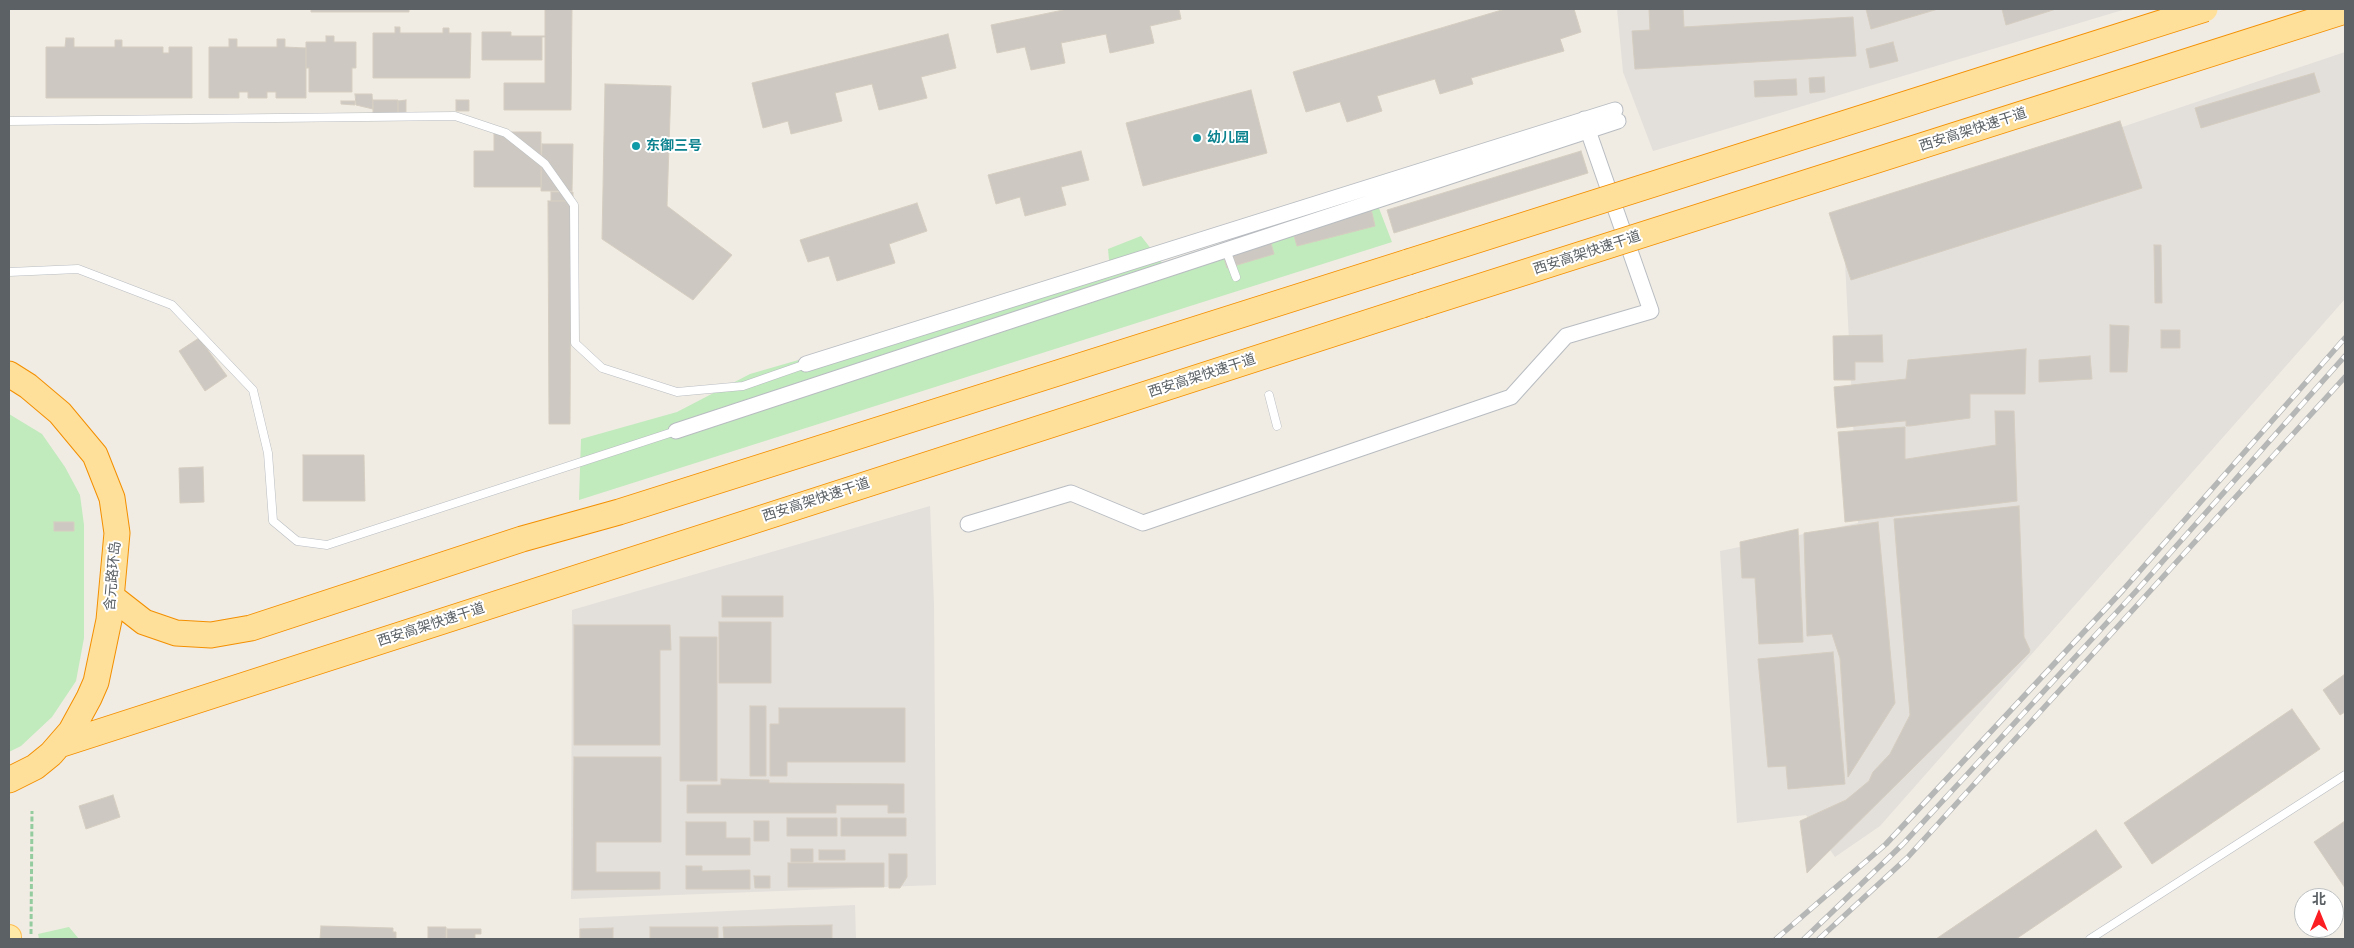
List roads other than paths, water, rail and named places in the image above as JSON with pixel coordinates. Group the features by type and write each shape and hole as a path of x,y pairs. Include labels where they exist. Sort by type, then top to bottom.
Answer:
{"highway":[{"path":"112,597 144,622 176,633 211,635 251,628 522,539 619,512 2205,9"},
{"name":"西安高架快速干道","path":"59,745 1422,306 2345,12"},
{"name":"含元路环岛","path":"9,374 28,386 60,413 85,441 102,468 116,516 116,552 112,597 106,640 96,682 72,731 34,767 9,780"}],"street":[{"path":"676,431 1226,250 1616,115"},
{"path":"806,364 1586,125"},
{"path":"968,524 1071,493 1143,523 1511,398 1566,336 1650,311 1586,125"}],"lane":[{"path":"9,121 455,116 506,133 545,164 574,205 575,343 602,368 677,392 743,386 806,364"},
{"path":"1226,250 1236,277"},
{"path":"9,272 78,269 172,304 253,390 268,453 273,521 297,541 328,545 676,431"},
{"path":"1269,395 1277,426"},
{"path":"2090,939 2345,775"}],"railway":[{"path":"1776,939 1886,844 2123,590 2345,338"},
{"path":"1804,939 1903,844 2139,588 2345,356"},
{"path":"1819,939 1907,858 2345,377"}],"place":[{"name":"幼儿园","path":"1197,138"},
{"name":"东御三号","path":"636,146"}]}
